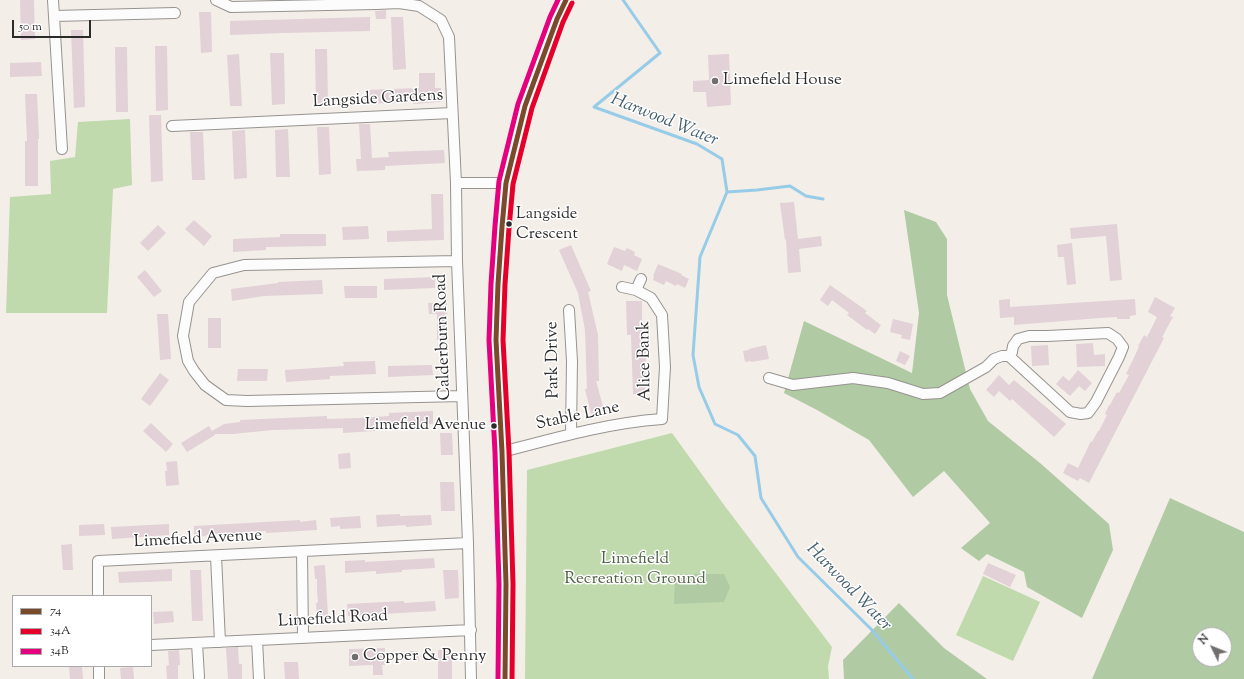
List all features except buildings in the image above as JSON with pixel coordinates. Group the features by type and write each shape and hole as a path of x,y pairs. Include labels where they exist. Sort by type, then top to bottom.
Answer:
{"main road":[{"path":"505,679 506,584 502,452 496,340 502,227 506,183 525,106 557,19 566,0"}],"street":[{"path":"53,0 62,149"},
{"name":"Langside Gardens","path":"172,126 452,113 449,37 441,20 419,6 376,2 231,7 216,0"},
{"path":"54,16 175,13"},
{"name":"Calderburn Road","path":"452,113 456,183 457,261 468,543 471,679"},
{"path":"456,183 506,183"},
{"path":"457,261 244,265 213,273 188,302 183,336 188,361 194,371 204,385 226,400 247,402 462,396"},
{"path":"636,290 642,279"},
{"name":"Alice Bank","path":"622,287 636,290 651,298 662,315 664,367 662,419"},
{"name":"Park Drive","path":"569,310 572,361 571,433"},
{"path":"769,378 793,385 853,378 888,383 923,394 940,393 986,367 994,359 1002,356 1009,356 1070,412 1081,414 1088,412 1096,402 1123,347 1117,339 1108,332 1029,336 1018,339 1009,356"},
{"name":"Stable Lane","path":"502,452 571,433 633,422 662,419"},
{"name":"Limefield Avenue","path":"98,595 98,562 468,543"},
{"path":"302,551 303,638"},
{"path":"216,556 220,642"},
{"name":"Limefield Road","path":"152,645 470,630"},
{"path":"257,640 259,679"},
{"path":"198,643 199,677"},
{"path":"99,667 99,679"}],"green space":[{"path":"130,119 132,185 113,189 107,313 6,313 10,197 51,194 50,161 75,157 78,122"},
{"path":"904,210 936,222 947,239 947,295 970,389 988,421 1040,463 1109,524 1113,550 1082,618 1027,587 1024,572 987,554 979,561 961,548 990,523 944,471 913,497 869,440 784,393 804,321 912,373 919,313"},
{"name":"Limefield Recreation Ground","path":"672,433 727,509 832,647 828,666 829,679 525,679 527,470"},
{"path":"1170,498 1244,532 1244,679 1092,679"},
{"path":"675,574 724,574 730,587 724,602 674,604"},
{"path":"983,576 1040,602 1013,661 956,635"},
{"path":"899,603 944,648 987,679 844,679 843,660"}],"waterway":[{"name":"Harwood Water","path":"623,0 660,53 594,107 697,144 722,159 727,192 700,257 693,355 699,387 715,424 738,435 755,456 761,498 798,557 871,629 913,679"},
{"path":"727,192 790,186 806,196 823,199"}],"transit line":[{"name":"34B","path":"498,679 499,584 495,452 489,340 495,226 499,181 518,104 550,17 558,0"},
{"name":"74","path":"505,679 506,584 502,452 496,340 502,227 506,183 525,106 557,19 566,0"},
{"name":"34A","path":"512,679 513,584 509,452 503,340 509,228 513,184 532,108 563,22 572,3"}],"place":[{"name":"Limefield House","path":"715,81"},
{"name":"Langside Crescent","path":"509,224"},
{"name":"Limefield Avenue","path":"494,426"},
{"name":"Copper & Penny","path":"355,657"}]}
